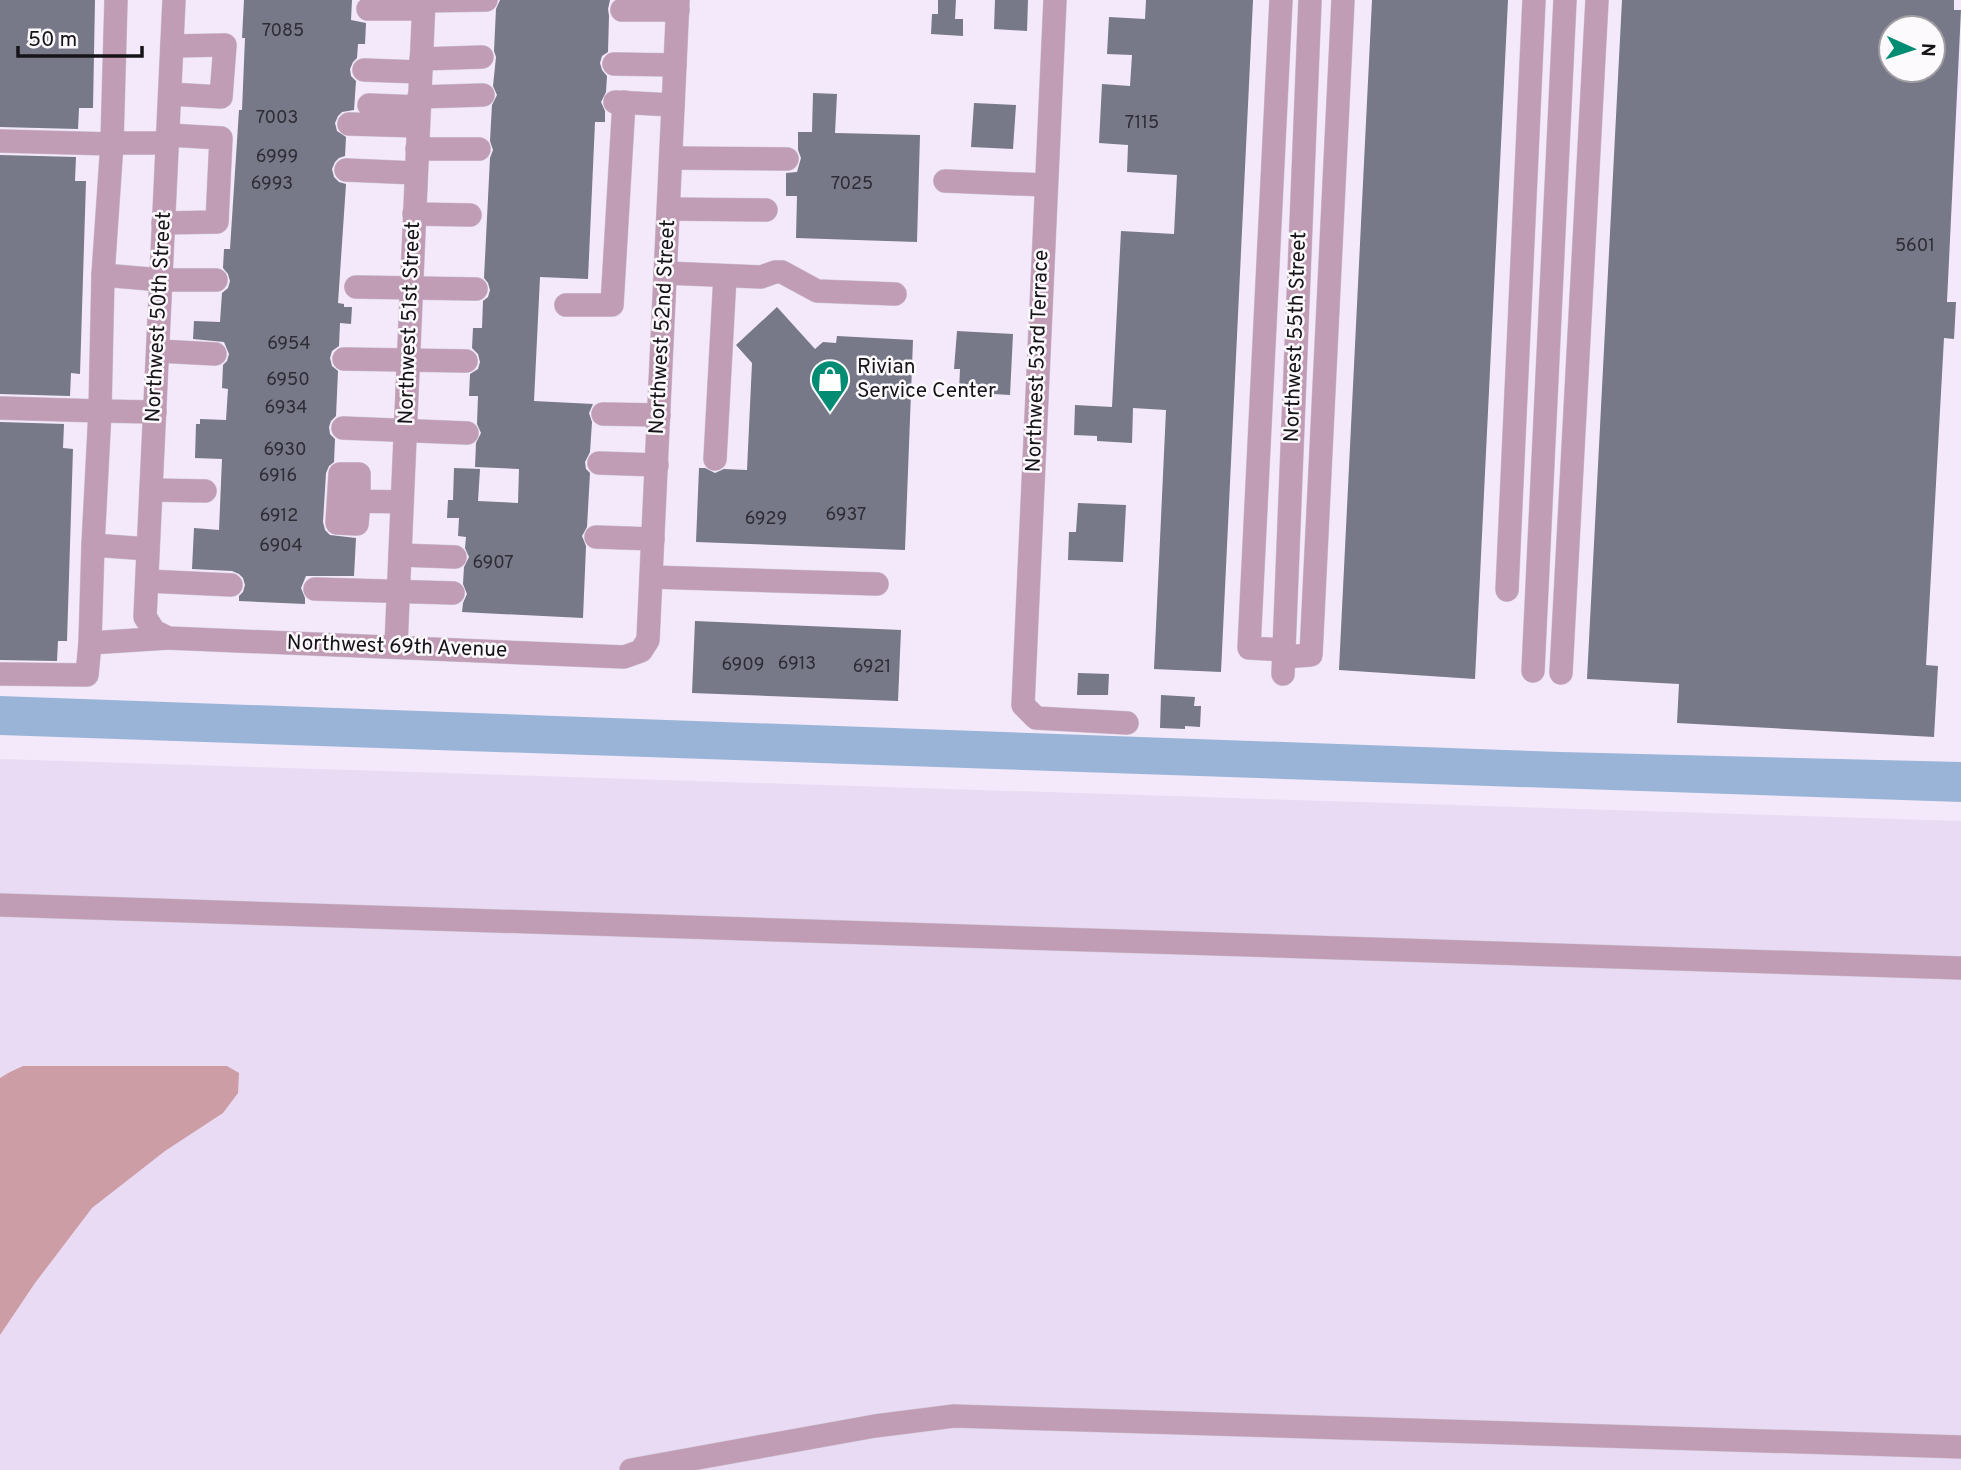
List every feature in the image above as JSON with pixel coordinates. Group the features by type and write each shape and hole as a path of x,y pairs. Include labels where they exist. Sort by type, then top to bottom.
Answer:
{"street":[{"path":"0,674 87,676 100,411 103,275 112,144 116,0"},
{"name":"Northwest 50th Street","path":"161,634 145,617 174,0"},
{"path":"368,9 486,0"},
{"name":"Northwest 53rd Terrace","path":"1055,0 1024,705 1036,718 1127,723"},
{"path":"1281,0 1249,649 1283,660 1311,656 1343,0"},
{"name":"Northwest 55th Street","path":"1283,660 1310,0"},
{"path":"1507,590 1534,0"},
{"path":"1533,671 1565,0"},
{"path":"1561,673 1597,0"},
{"name":"Northwest 51st Street","path":"396,646 424,3"},
{"path":"622,10 682,4"},
{"name":"Northwest 52nd Street","path":"641,651 649,640 675,65 682,4"},
{"path":"170,94 221,97 225,45 172,46"},
{"path":"364,70 421,66 482,57"},
{"path":"614,64 675,65"},
{"path":"349,124 483,95"},
{"path":"566,305 612,305 620,102 673,105"},
{"path":"369,105 419,110"},
{"path":"0,141 112,144 221,138 217,222 163,223"},
{"path":"417,149 480,149"},
{"path":"671,158 787,159"},
{"path":"346,170 416,173"},
{"path":"945,181 1046,185"},
{"path":"669,208 766,210"},
{"path":"414,214 470,215"},
{"path":"666,273 761,277 782,272 817,291 895,294"},
{"path":"103,275 161,280 216,280"},
{"path":"715,459 725,276"},
{"path":"356,287 476,289"},
{"path":"158,351 215,354"},
{"path":"344,359 466,361"},
{"path":"0,408 155,412"},
{"path":"603,414 659,415"},
{"path":"343,428 467,433"},
{"path":"600,463 657,465"},
{"path":"151,490 205,491"},
{"path":"359,501 402,502"},
{"path":"596,537 653,539"},
{"path":"93,545 148,549"},
{"path":"400,555 455,557"},
{"path":"651,577 877,584"},
{"path":"147,581 231,585"},
{"path":"316,589 453,593"},
{"name":"Northwest 69th Avenue","path":"90,643 161,634 624,657 641,651"},
{"path":"0,905 1961,968"},
{"path":"631,1470 875,1426 954,1416 1961,1447"}],"shaded area":[{"path":"0,759 1961,821 1961,1470 0,1470"},
{"path":"23,1066 227,1066 239,1073 238,1093 223,1113 165,1151 92,1208 35,1283 0,1335 0,1078"}],"water":[{"path":"0,696 1561,752 1961,762 1961,802 0,735"}],"building":[{"path":"0,0 95,0 93,108 79,108 78,129 0,127"},
{"path":"244,0 352,0 351,20 366,23 365,44 358,44 357,58 350,69 351,76 356,81 354,110 342,112 335,123 337,131 346,137 345,156 335,162 332,169 334,177 346,184 338,303 344,304 344,307 352,307 351,324 340,323 339,346 332,351 330,358 332,366 338,371 336,416 329,427 330,434 335,439 334,462 326,473 323,522 330,535 356,538 354,576 306,576 301,588 305,604 239,601 245,585 239,574 232,571 192,569 194,528 219,530 222,459 195,458 196,424 200,424 200,419 226,420 228,389 222,388 223,365 229,354 224,342 193,339 194,321 220,322 222,293 228,288 230,281 223,268 224,249 230,249 239,110 242,110"},
{"path":"500,0 610,0 608,52 602,56 600,63 607,76 606,92 601,102 605,111 605,122 595,122 588,279 540,277 534,401 593,404 589,413 592,422 590,452 585,462 590,473 587,527 582,536 586,546 583,618 462,612 467,594 463,584 464,567 469,557 465,548 466,537 458,536 459,518 447,518 448,500 453,500 454,468 480,469 478,501 518,503 519,469 475,467 476,443 481,433 477,424 478,396 469,396 470,374 478,369 480,362 478,354 472,348 473,328 482,328 483,301 490,290 484,278 490,158 493,150 490,141 492,105 497,95 493,86 496,9"},
{"path":"938,0 956,0 955,19 963,19 963,36 931,34 932,14 938,14"},
{"path":"995,0 1028,0 1027,31 994,29"},
{"path":"1146,0 1253,0 1221,672 1154,669 1166,410 1133,408 1132,443 1097,441 1097,436 1074,435 1075,405 1112,407 1121,231 1174,234 1177,175 1127,172 1128,145 1099,143 1102,84 1130,86 1132,55 1107,54 1109,17 1145,19"},
{"path":"1372,0 1508,0 1475,679 1339,670"},
{"path":"1622,0 1954,0 1954,10 1961,10 1947,302 1956,302 1954,339 1944,338 1926,665 1938,666 1934,737 1677,723 1679,684 1587,679"},
{"path":"813,93 837,94 835,133 920,135 917,242 796,238 797,196 786,196 786,173 797,172 801,158 798,132 812,132"},
{"path":"974,103 1016,105 1013,149 971,147"},
{"path":"0,155 76,157 75,181 86,181 80,374 71,373 70,396 0,394"},
{"path":"777,307 815,349 823,342 836,343 837,336 913,340 905,550 696,542 699,468 715,473 724,469 747,470 752,363 736,345"},
{"path":"957,331 1013,334 1010,395 959,392 960,369 954,369"},
{"path":"0,422 64,424 63,448 73,449 67,641 58,641 57,661 0,660"},
{"path":"1078,503 1126,505 1123,562 1068,560 1069,532 1076,532"},
{"path":"695,621 901,630 898,701 692,693"},
{"path":"1078,673 1109,674 1108,695 1077,695"},
{"path":"1161,695 1195,697 1194,706 1201,706 1200,727 1160,728"}],"place":[{"name":"Rivian Service Center","path":"830,413"}]}
